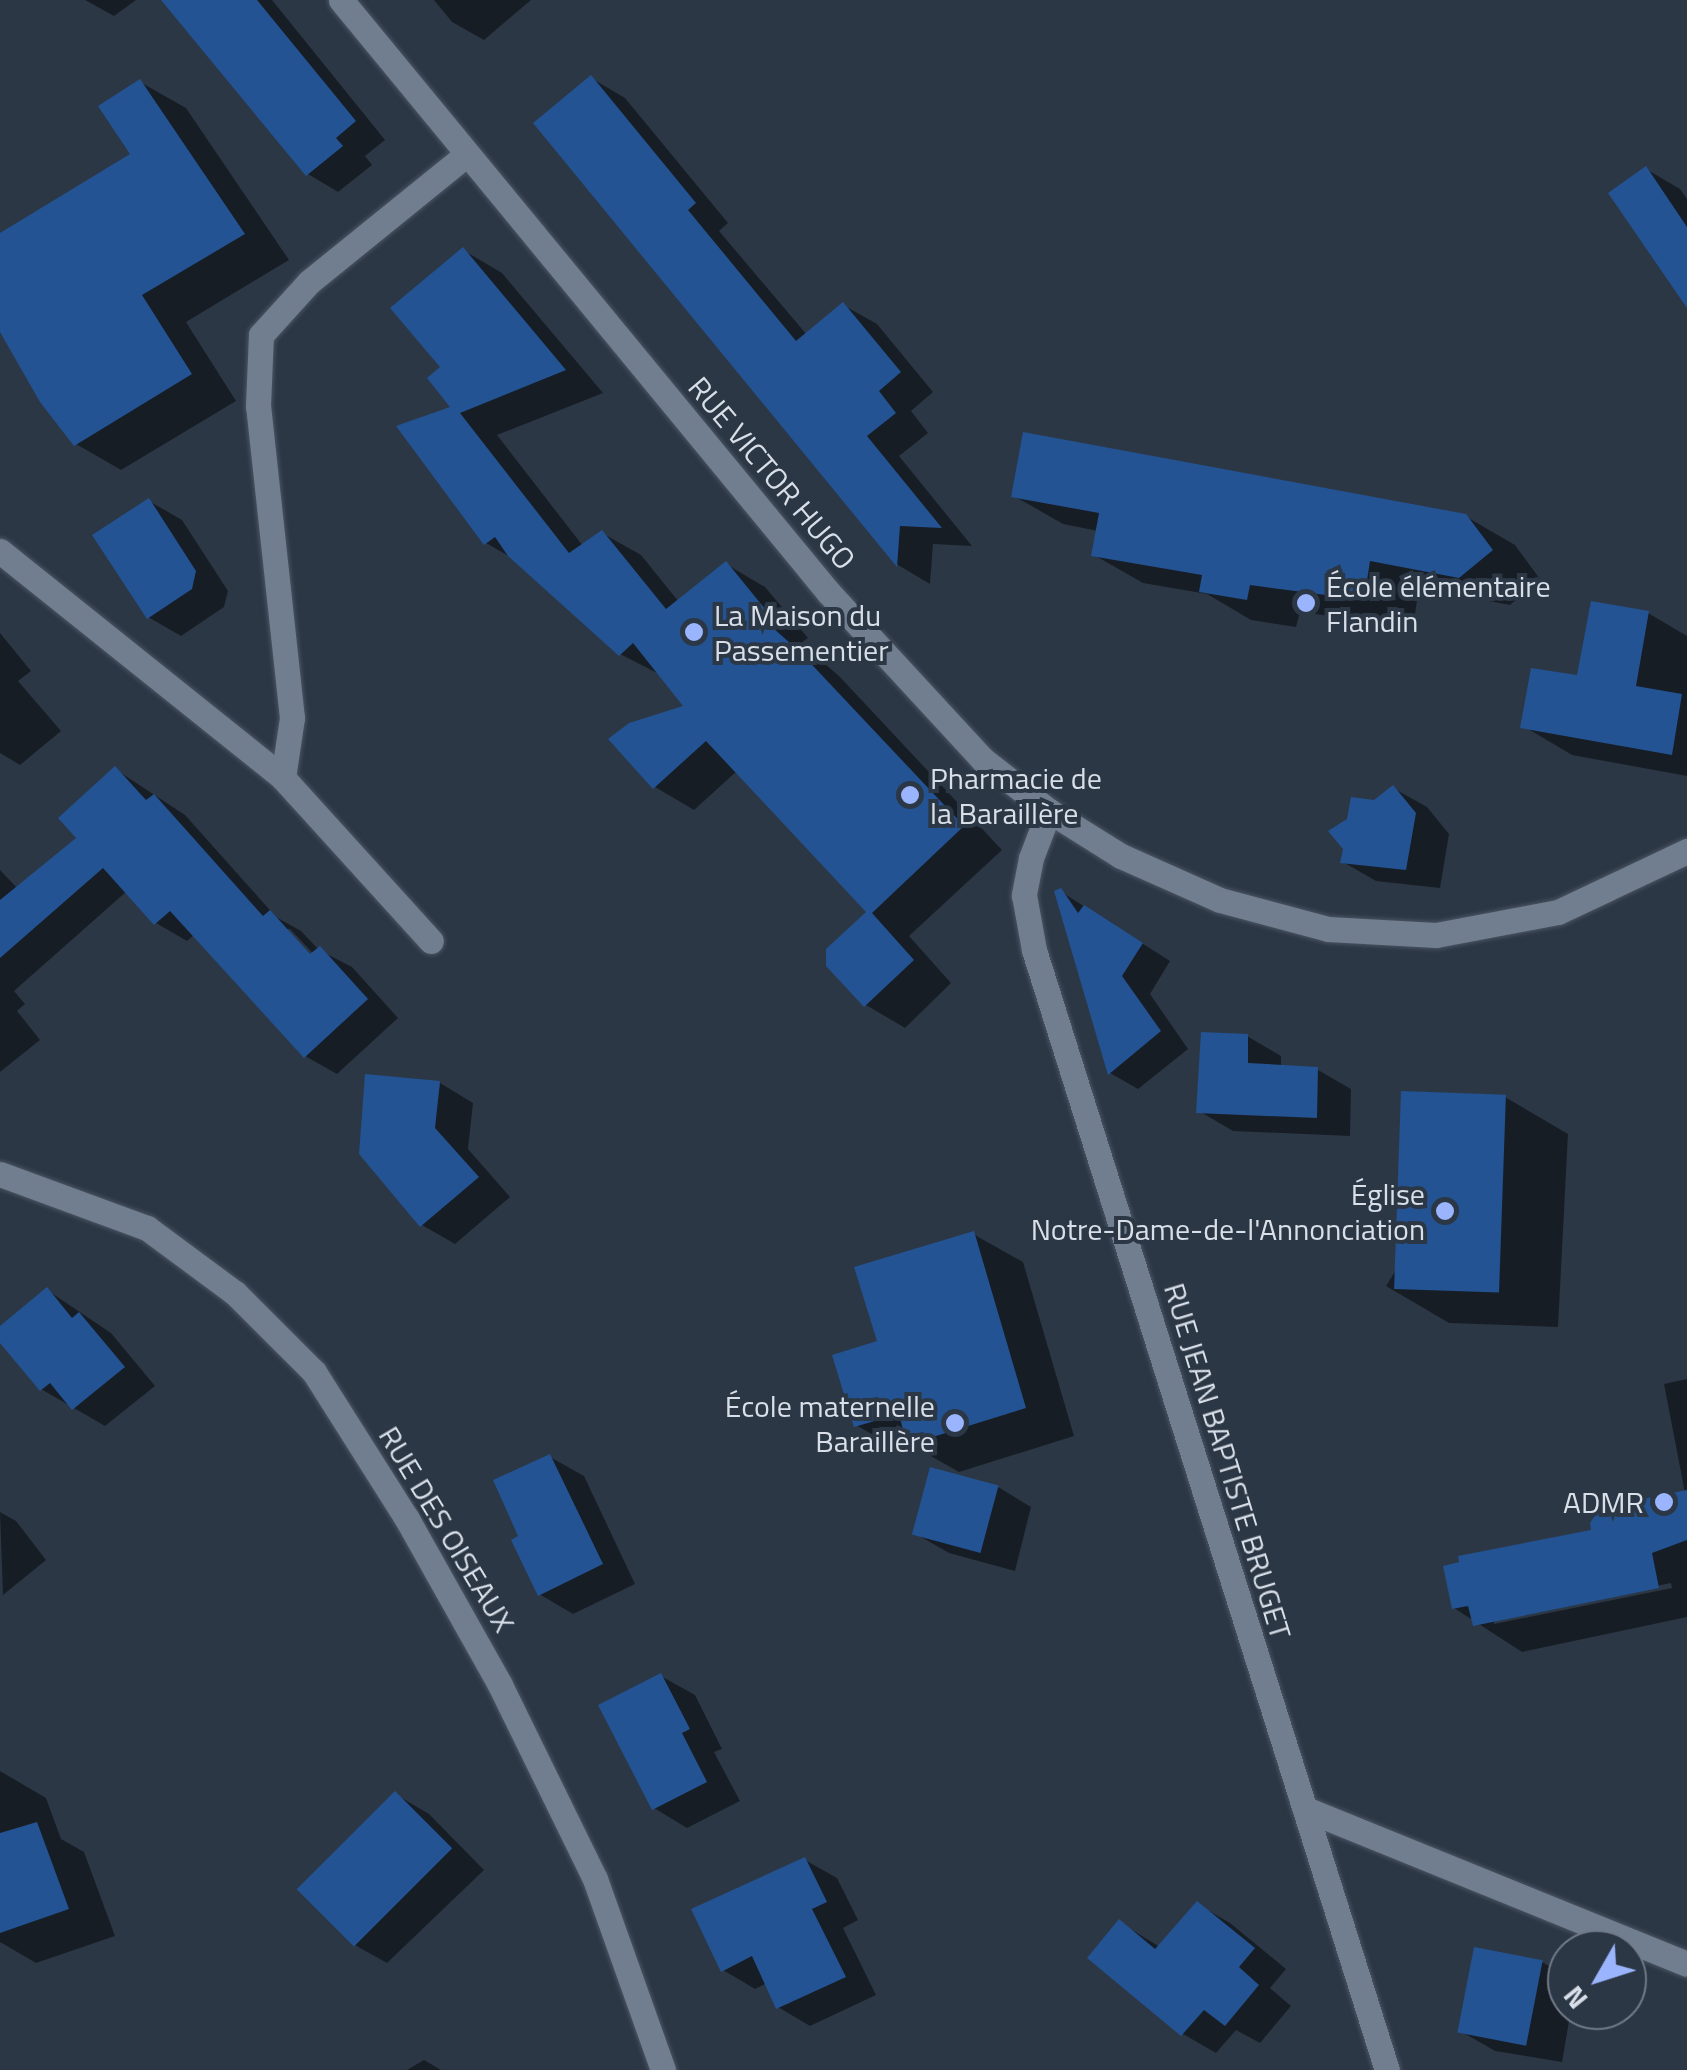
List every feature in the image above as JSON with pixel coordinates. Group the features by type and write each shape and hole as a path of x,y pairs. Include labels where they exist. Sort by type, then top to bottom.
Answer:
{"street":[{"name":"RUE VICTOR HUGO","path":"341,0 829,592 982,758 1048,811 1120,856 1220,900 1328,930 1436,935 1558,912 1687,852"},
{"path":"283,778 292,718 258,406 261,335 310,282 466,155"},
{"path":"0,551 283,778 431,942"},
{"name":"RUE JEAN BAPTISTE BRUGET","path":"1048,811 1031,858 1024,896 1034,950 1388,2070"},
{"name":"RUE DES OISEAUX","path":"0,1174 146,1228 236,1293 314,1372 407,1519 500,1686 596,1878 663,2070"},
{"path":"1308,1810 1687,1964"}],"building":[{"path":"161,0 257,0 356,121 336,138 343,146 306,176"},
{"path":"591,75 696,203 688,210 796,341 843,302 901,372 879,391 896,413 867,436 942,528 900,526 897,567 533,123"},
{"path":"140,79 245,234 142,295 192,374 74,446 40,402 0,332 0,233 130,154 98,106"},
{"path":"1646,166 1687,227 1687,308 1608,193"},
{"path":"463,247 566,370 460,413 569,553 602,530 666,609 726,561 770,615 764,620 799,651 964,826 872,913 914,960 864,1007 826,966 826,949 866,912 706,741 653,789 608,739 629,723 683,706 633,643 619,656 508,556 495,537 484,545 396,426 450,407 427,378 440,367 390,308"},
{"path":"1023,432 1466,514 1493,550 1459,578 1370,561 1364,600 1250,585 1247,600 1199,592 1202,575 1091,556 1099,513 1011,497"},
{"path":"149,498 196,571 192,589 147,619 92,535"},
{"path":"1591,601 1649,611 1636,686 1682,694 1672,755 1520,728 1531,668 1577,675"},
{"path":"115,766 146,800 154,794 263,916 270,910 310,954 320,946 368,999 304,1058 170,911 154,925 103,868 0,958 0,900 76,838 58,818"},
{"path":"1393,785 1416,813 1406,870 1340,863 1343,849 1328,831 1347,819 1351,797 1374,800"},
{"path":"1061,888 1078,913 1084,905 1143,943 1122,976 1161,1031 1108,1075 1054,891"},
{"path":"1201,1032 1248,1034 1248,1063 1318,1067 1317,1118 1196,1113"},
{"path":"365,1074 440,1081 435,1128 479,1177 420,1227 359,1154"},
{"name":"Église Notre-Dame-de-l'Annonciation","path":"1401,1091 1506,1095 1499,1293 1394,1289"},
{"path":"974,1231 1026,1408 907,1445 899,1414 854,1427 832,1355 877,1341 854,1267"},
{"path":"47,1287 72,1318 79,1312 125,1367 72,1410 50,1383 40,1391 0,1343 0,1326"},
{"path":"550,1454 603,1564 538,1596 511,1540 518,1536 493,1480"},
{"path":"930,1467 999,1485 980,1553 912,1535"},
{"name":"ADMR","path":"1687,1490 1687,1540 1652,1553 1659,1588 1473,1626 1468,1606 1452,1609 1443,1566 1459,1562 1458,1556 1591,1530 1590,1523 1609,1494 1628,1502"},
{"path":"661,1673 690,1729 682,1733 707,1782 652,1810 598,1705"},
{"path":"395,1791 452,1848 354,1947 297,1889"},
{"path":"37,1822 69,1909 0,1933 0,1833"},
{"path":"805,1857 827,1902 812,1909 846,1977 776,2009 752,1956 721,1972 691,1909"},
{"path":"1197,1901 1255,1948 1239,1967 1259,1985 1225,2026 1204,2010 1181,2036 1087,1958 1119,1919 1155,1949"},
{"path":"1474,1947 1543,1960 1526,2046 1457,2032"}],"place":[{"name":"École élémentaire Flandin","path":"1306,603"},
{"name":"La Maison du Passementier","path":"694,632"},
{"name":"Pharmacie de la Baraillère","path":"910,795"},
{"name":"Église Notre-Dame-de-l'Annonciation","path":"1445,1211"},
{"name":"École maternelle Baraillère","path":"955,1423"},
{"name":"ADMR","path":"1664,1502"}]}
